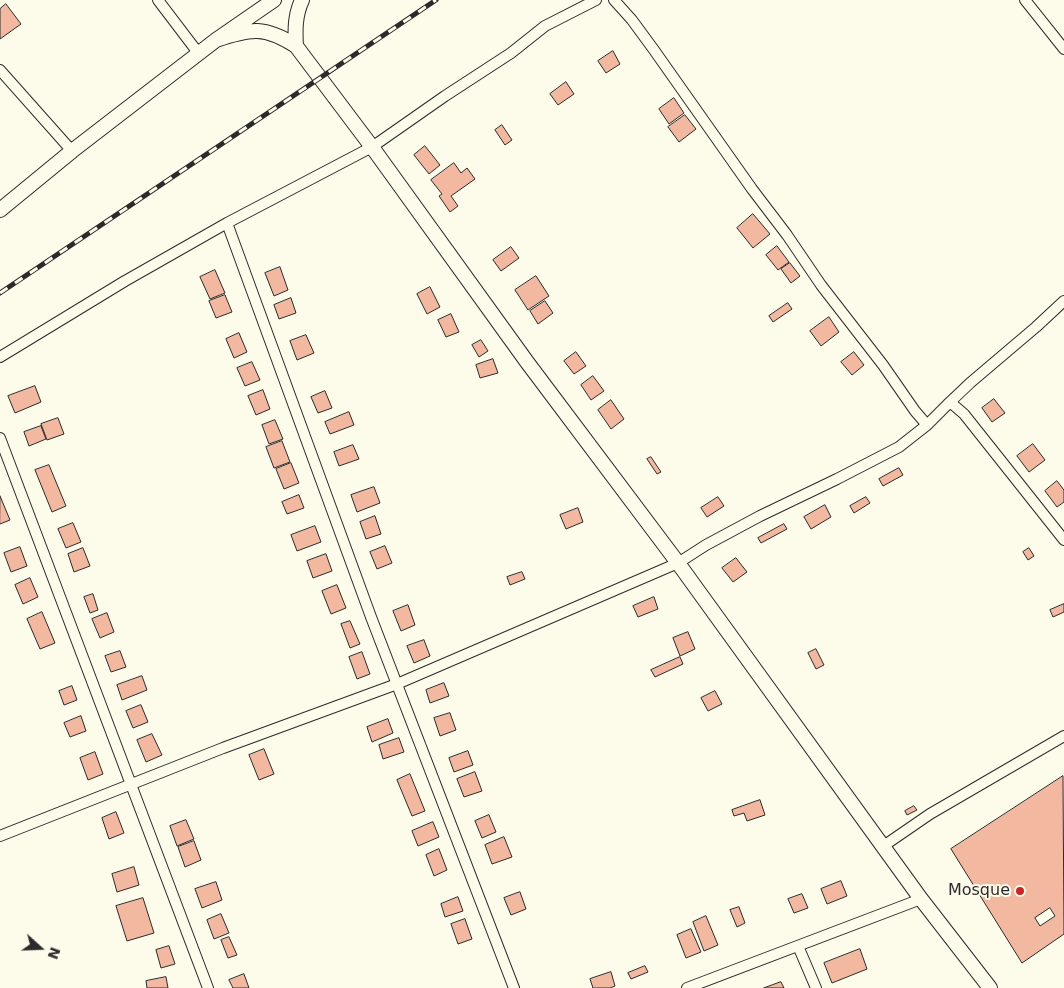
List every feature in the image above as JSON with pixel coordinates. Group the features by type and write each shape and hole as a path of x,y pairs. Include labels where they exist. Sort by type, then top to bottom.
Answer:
{"street":[{"path":"158,0 199,54"},
{"path":"0,210 216,40 274,0"},
{"path":"296,46 296,19 302,0"},
{"path":"0,357 125,280 226,223 372,147 511,53 545,26 596,0"},
{"path":"614,0 632,20 821,285 928,426"},
{"path":"1025,0 1064,49"},
{"path":"216,40 251,30 280,36 296,46 372,147 527,362 678,563 882,847 990,988"},
{"path":"0,70 72,152"},
{"path":"226,223 367,607 514,988"},
{"path":"0,836 223,748 397,684 678,563 706,545 760,516 899,447 928,426 970,383 1064,301"},
{"path":"950,402 964,414 1064,540"},
{"path":"0,438 208,988"},
{"path":"882,847 930,814 1064,736"},
{"path":"687,988 921,899"},
{"path":"798,946 816,988"}],"building":[{"path":"6,4 21,24 0,39 0,9"},
{"path":"613,51 620,64 606,73 598,61"},
{"path":"566,82 574,94 558,105 550,94"},
{"path":"674,98 684,113 669,124 659,109"},
{"path":"685,115 696,129 679,142 668,127"},
{"path":"502,125 512,140 505,145 495,130"},
{"path":"425,146 440,165 429,174 414,155"},
{"path":"454,163 461,173 467,168 475,179 451,196 458,206 450,212 439,196 442,194 431,180"},
{"path":"753,214 770,234 753,248 737,228"},
{"path":"777,246 789,262 778,270 766,255"},
{"path":"511,247 519,258 501,271 493,260"},
{"path":"790,263 800,276 791,283 781,269"},
{"path":"280,267 288,290 274,296 265,273"},
{"path":"215,270 225,293 210,299 200,277"},
{"path":"536,276 549,296 528,310 515,290"},
{"path":"430,287 440,307 427,314 417,294"},
{"path":"225,295 232,312 216,318 209,301"},
{"path":"291,298 296,313 279,319 274,305"},
{"path":"545,301 553,313 538,324 530,311"},
{"path":"788,303 792,309 773,322 769,316"},
{"path":"451,314 459,332 446,337 438,320"},
{"path":"829,317 839,332 821,346 810,331"},
{"path":"239,333 247,352 234,358 226,339"},
{"path":"306,335 314,353 297,360 290,341"},
{"path":"481,340 488,351 479,357 472,345"},
{"path":"576,352 586,366 574,374 564,361"},
{"path":"854,352 864,365 852,375 841,362"},
{"path":"493,359 498,373 480,378 476,365"},
{"path":"252,362 260,380 245,386 237,368"},
{"path":"593,376 604,391 591,400 581,385"},
{"path":"35,386 41,402 15,413 8,396"},
{"path":"263,390 270,409 256,415 248,396"},
{"path":"325,391 332,408 318,413 311,397"},
{"path":"994,399 1005,413 992,422 982,408"},
{"path":"611,400 624,419 611,429 598,410"},
{"path":"349,412 354,425 330,434 325,422"},
{"path":"58,418 64,434 47,440 41,424"},
{"path":"275,420 283,439 269,444 262,425"},
{"path":"41,426 46,439 29,446 24,432"},
{"path":"282,441 290,462 274,468 266,447"},
{"path":"1033,444 1045,460 1029,472 1017,456"},
{"path":"353,445 359,459 339,466 334,452"},
{"path":"651,457 661,472 657,474 647,459"},
{"path":"291,463 299,483 284,489 276,469"},
{"path":"49,465 66,506 52,512 35,470"},
{"path":"899,468 903,475 883,486 879,479"},
{"path":"1057,481 1064,490 1064,502 1057,507 1045,491"},
{"path":"374,487 380,503 357,512 351,495"},
{"path":"299,495 304,508 287,514 282,502"},
{"path":"0,496 10,520 0,524"},
{"path":"718,497 724,506 707,517 701,508"},
{"path":"866,497 870,503 854,513 850,506"},
{"path":"825,505 831,517 811,529 804,517"},
{"path":"578,508 583,522 566,529 560,515"},
{"path":"375,516 381,534 366,539 360,522"},
{"path":"73,523 81,542 66,548 58,529"},
{"path":"784,524 787,529 761,543 758,538"},
{"path":"315,526 321,542 297,551 291,535"},
{"path":"385,546 392,563 377,569 370,552"},
{"path":"20,547 27,566 11,572 4,553"},
{"path":"83,548 90,566 74,572 68,554"},
{"path":"1029,548 1034,556 1028,560 1023,552"},
{"path":"326,554 332,571 313,578 307,561"},
{"path":"736,558 747,572 733,582 722,568"},
{"path":"522,572 525,579 510,585 507,577"},
{"path":"30,578 38,597 23,604 15,585"},
{"path":"337,585 346,608 331,614 322,591"},
{"path":"93,594 98,610 90,613 84,597"},
{"path":"654,597 658,609 638,617 633,606"},
{"path":"1064,604 1064,612 1053,617 1050,610"},
{"path":"408,605 415,625 401,631 393,611"},
{"path":"42,612 55,643 40,649 27,619"},
{"path":"107,613 114,632 100,638 92,619"},
{"path":"350,621 360,644 350,648 341,624"},
{"path":"688,632 695,649 680,656 673,638"},
{"path":"424,640 430,656 414,663 407,646"},
{"path":"816,649 824,665 816,669 808,653"},
{"path":"120,651 126,667 111,672 105,656"},
{"path":"362,652 370,674 357,679 349,657"},
{"path":"680,657 683,664 655,677 651,670"},
{"path":"142,676 147,690 122,700 117,685"},
{"path":"444,683 449,696 430,703 426,690"},
{"path":"72,686 77,700 64,705 59,691"},
{"path":"715,691 722,704 708,711 701,698"},
{"path":"141,705 148,722 133,728 126,711"},
{"path":"450,713 456,730 440,736 434,718"},
{"path":"81,716 86,731 70,737 64,723"},
{"path":"388,719 393,733 372,742 367,727"},
{"path":"152,734 162,755 146,762 137,740"},
{"path":"399,738 404,752 383,759 379,745"},
{"path":"264,749 274,774 259,780 249,755"},
{"path":"468,751 473,765 454,772 449,758"},
{"path":"95,752 103,774 88,780 80,758"},
{"path":"475,772 482,791 464,797 457,779"},
{"path":"410,774 425,811 412,816 397,780"},
{"name":"Mosque","path":"1063,776 1064,934 1022,963 951,849"},
{"path":"760,800 765,815 747,821 744,813 734,816 732,810"},
{"path":"914,806 917,810 907,815 905,811"},
{"path":"116,812 124,833 109,839 102,818"},
{"path":"489,815 496,832 482,838 475,821"},
{"path":"186,820 194,839 177,846 170,826"},
{"path":"433,822 439,837 418,846 412,831"},
{"path":"504,837 512,857 492,864 485,845"},
{"path":"194,841 201,860 185,867 178,847"},
{"path":"439,849 447,870 434,876 426,855"},
{"path":"134,867 139,885 117,892 112,874"},
{"path":"841,881 847,896 827,904 821,889"},
{"path":"216,882 222,900 202,908 195,889"},
{"path":"520,892 526,909 511,915 504,898"},
{"path":"802,894 808,908 794,913 788,899"},
{"path":"458,897 463,911 445,917 441,904"},
{"path":"143,898 154,933 127,941 116,906"},
{"path":"739,907 745,923 737,927 730,910"},
{"path":"1050,908 1055,916 1040,926 1035,918"},
{"path":"221,914 229,933 214,939 207,920"},
{"path":"706,916 718,945 704,951 693,922"},
{"path":"465,919 472,939 458,944 451,924"},
{"path":"691,929 701,952 686,958 677,935"},
{"path":"229,937 237,955 228,958 221,940"},
{"path":"169,946 175,964 161,968 156,950"},
{"path":"860,949 867,969 832,983 824,963"},
{"path":"645,966 648,972 631,979 628,973"},
{"path":"611,972 615,986 610,988 593,988 590,979"},
{"path":"244,974 249,988 233,988 229,980"},
{"path":"166,977 168,988 147,988 146,981"},
{"path":"781,982 784,988 764,988"}],"railway":[{"path":"0,293 436,0"}],"place":[{"name":"Mosque","path":"1020,891"}]}
